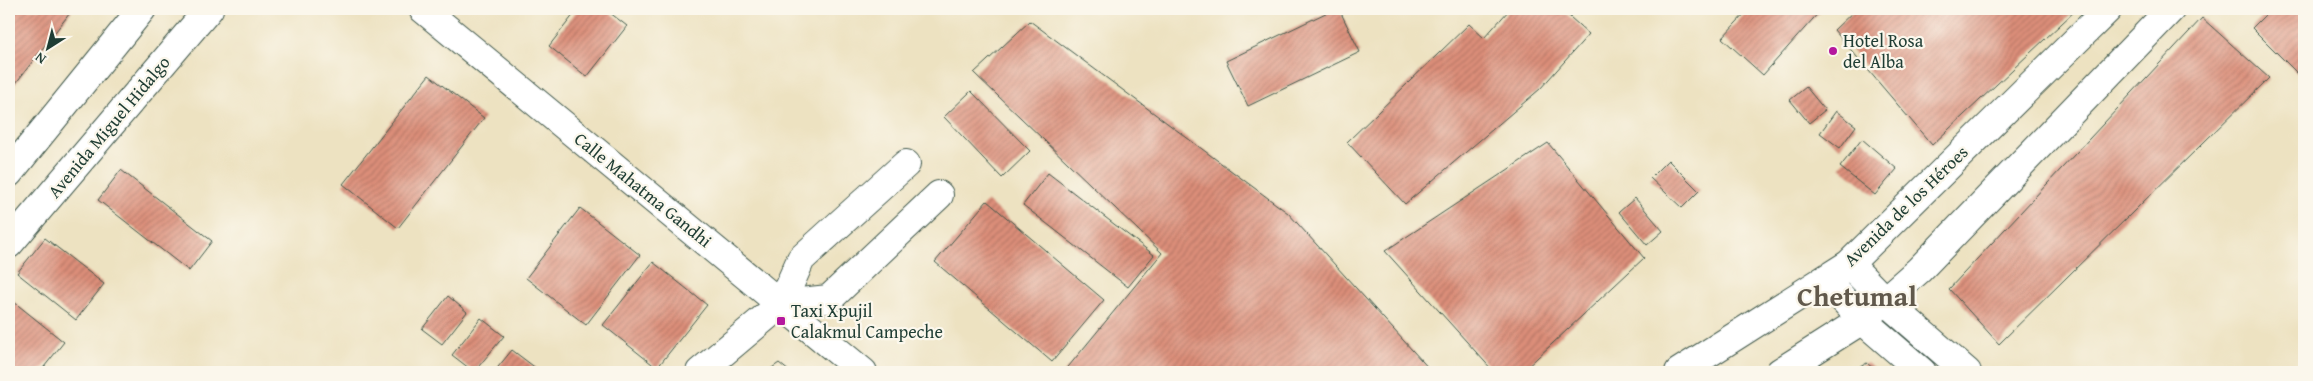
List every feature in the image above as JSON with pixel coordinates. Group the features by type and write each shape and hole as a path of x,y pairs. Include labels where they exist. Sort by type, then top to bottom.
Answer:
{"street":[{"path":"9,173 142,9"},
{"name":"Avenida Miguel Hidalgo","path":"9,244 209,9"},
{"name":"Calle Mahatma Gandhi","path":"423,9 863,372"},
{"name":"Avenida de los Héroes","path":"1679,372 1849,264 2108,9"},
{"path":"1780,372 1862,320 1919,270 2171,9"},
{"path":"700,372 781,304 801,259 906,164"},
{"path":"781,304 829,299 939,195"},
{"path":"1849,264 1884,301 1967,372"},
{"path":"1826,280 1862,320 1922,372"}],"building":[{"path":"9,9 73,9 9,92"},
{"path":"578,9 605,9 627,26 587,77 549,46"},
{"path":"1334,9 1339,9 1360,52 1248,106 1226,61"},
{"path":"1510,9 1561,9 1589,34 1540,89 1405,204 1347,142 1469,24 1484,38"},
{"path":"1749,9 1821,10 1763,75 1722,38"},
{"path":"1856,9 2077,9 1932,145 1834,30"},
{"path":"2271,9 2304,9 2304,80 2252,28"},
{"path":"2202,18 2269,78 1999,344 1949,289"},
{"path":"1030,21 1288,213 1432,372 1064,372 1162,253 974,73"},
{"path":"429,75 484,118 398,228 343,184"},
{"path":"1806,87 1825,110 1809,123 1790,100"},
{"path":"971,91 1030,151 1002,178 944,117"},
{"path":"1836,111 1856,126 1840,148 1820,133"},
{"path":"1862,139 1897,169 1875,195 1840,167"},
{"path":"1548,143 1644,258 1522,372 1494,372 1385,251"},
{"path":"1668,160 1699,191 1682,208 1650,178"},
{"path":"121,170 212,241 189,271 98,200"},
{"path":"1048,173 1154,255 1128,287 1023,205"},
{"path":"1635,198 1663,231 1647,245 1619,212"},
{"path":"987,201 1104,300 1052,362 935,262"},
{"path":"580,208 640,255 586,325 526,278"},
{"path":"45,238 104,284 76,320 17,273"},
{"path":"653,262 707,305 657,368 603,325"},
{"path":"448,296 467,312 442,344 422,329"},
{"path":"9,298 64,342 40,372 9,372"},
{"path":"481,318 504,336 474,372 452,355"},
{"path":"512,350 541,372 494,372"},
{"path":"779,363 790,372 766,372"},
{"path":"1867,363 1877,372 1851,372"}],"place":[{"name":"Hotel Rosa del Alba","path":"1833,51"},
{"name":"Taxi Xpujil Calakmul Campeche","path":"781,321"}],"district":[{"name":"Chetumal","path":"1857,296"}]}
